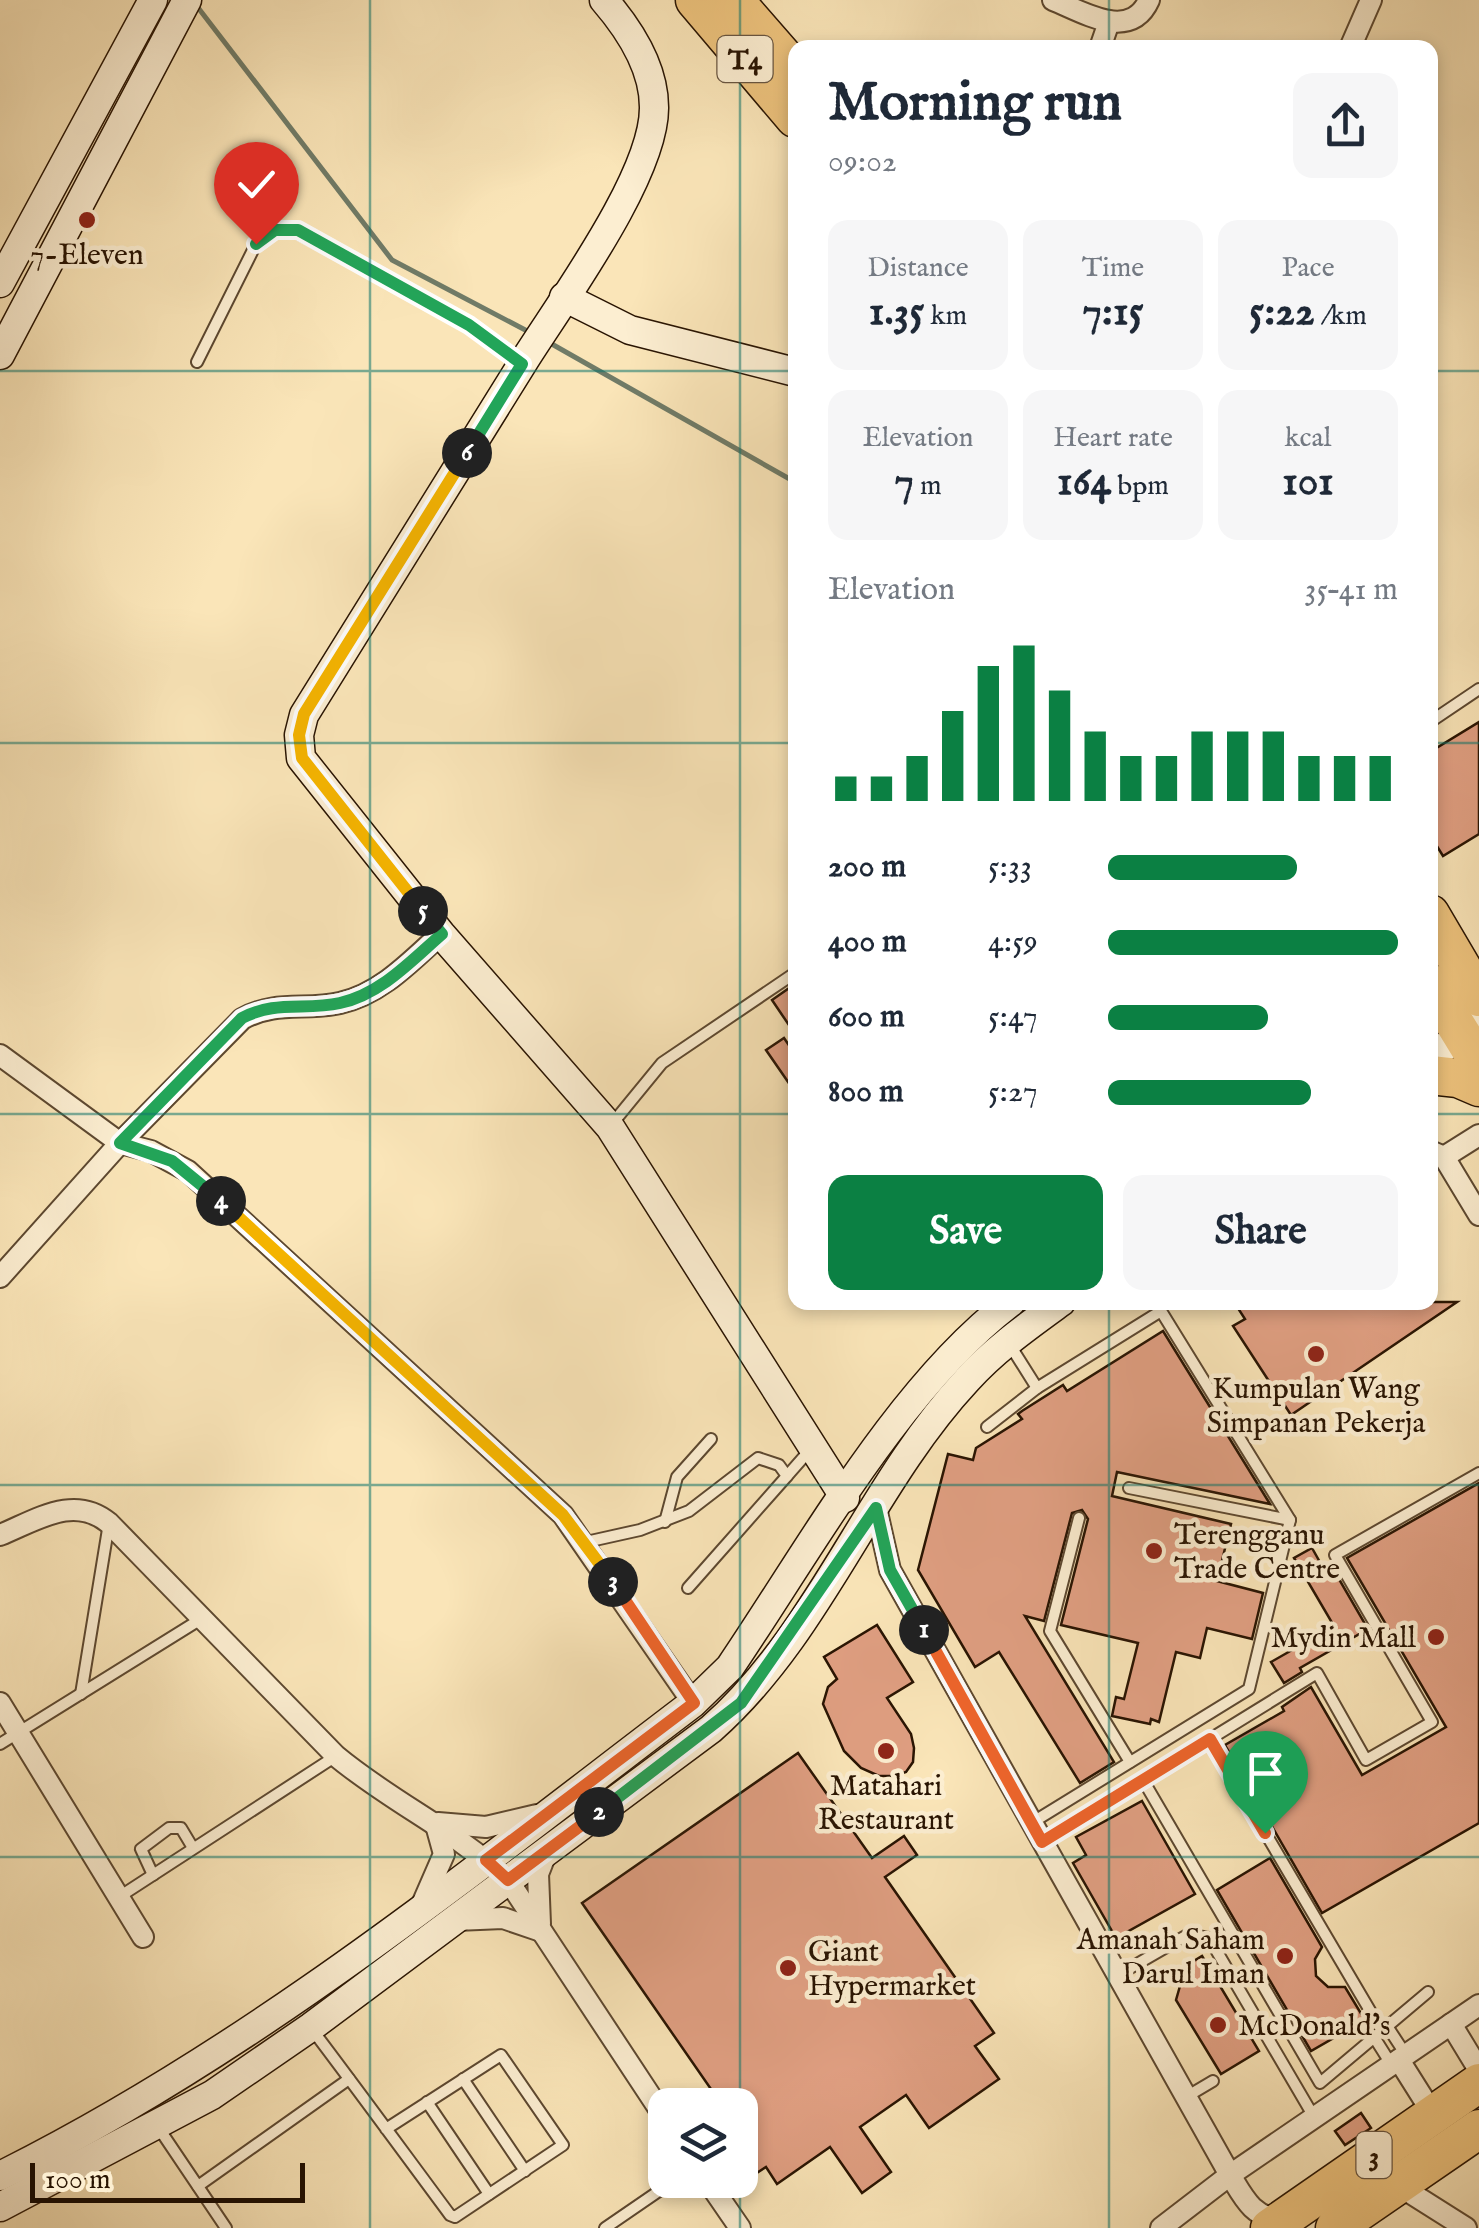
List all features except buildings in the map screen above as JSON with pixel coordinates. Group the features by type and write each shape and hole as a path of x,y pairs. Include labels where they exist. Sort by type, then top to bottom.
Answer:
{"highway":[{"name":"T4","path":"694,0 788,110"},
{"name":"T4","path":"734,0 788,62"},
{"path":"1438,910 1455,934 1479,947"},
{"path":"1438,938 1462,1010"},
{"path":"1438,1076 1458,1078 1479,1087"},
{"name":"3","path":"1275,2224 1479,2083"},
{"name":"3","path":"1335,2228 1479,2129"}],"main road":[{"path":"0,354 187,0"},
{"path":"604,0 636,42 654,106 648,146 569,289 304,714 299,735 302,758 442,934 610,1126 845,1498"},
{"path":"0,283 147,5"},
{"path":"569,289 638,314 788,355"},
{"path":"569,289 630,330 788,370"},
{"path":"1438,1045 1462,1010"},
{"path":"0,2176 184,2076 486,1860 694,1703 730,1666 910,1403 949,1356 1003,1310"},
{"path":"0,2208 158,2126 311,2027 741,1703 932,1423 967,1380 1008,1341 1050,1310"}],"street":[{"path":"1053,0 1109,22 1130,21 1144,11 1149,0"},
{"path":"1354,40 1371,0"},
{"path":"1103,40 1109,22"},
{"path":"0,1277 120,1143 242,1018 262,1008 338,1004 365,996 442,934"},
{"path":"0,1055 120,1143 151,1151 188,1172 563,1515 586,1542 694,1703"},
{"path":"1438,1154 1479,1135"},
{"path":"1438,1155 1479,1216"},
{"path":"876,1508 890,1570 1230,2175 1250,2208 1275,2224"},
{"path":"0,1535 63,1509 95,1512 109,1523 336,1756 375,1789 436,1823 508,1880 648,2092"},
{"path":"0,1703 9,1738 143,1937"},
{"path":"436,1823 486,1827 552,1810"},
{"path":"420,1908 444,1854 436,1823"},
{"path":"541,1930 537,1882 547,1851"},
{"path":"454,1920 503,1918 541,1930"},
{"path":"1162,2228 1230,2175 1479,2005"},
{"path":"1451,2024 1479,2070"},
{"path":"1399,2060 1433,2114"},
{"path":"1398,2185 1466,2228"},
{"path":"719,2198 740,2228"}],"lane":[{"path":"197,362 256,244 263,234 287,228 469,325 524,361"},
{"path":"1438,717 1479,690"},
{"path":"610,1126 662,1064 788,978"},
{"path":"987,1427 1037,1388 1161,1312 1290,1520 1250,1689 1032,1822"},
{"path":"1008,1341 1037,1388"},
{"path":"666,1522 677,1477 711,1439"},
{"path":"688,1588 812,1447"},
{"path":"586,1542 666,1522 689,1511 758,1458 778,1465 787,1476"},
{"path":"1042,1842 1316,1674 1366,1760 1432,1722 1335,1555 1479,1473"},
{"path":"1129,1488 1290,1520"},
{"path":"1079,1518 1050,1632 1130,1762"},
{"path":"81,1694 109,1523"},
{"path":"9,1738 202,1618"},
{"path":"1210,1739 1399,2060"},
{"path":"119,1897 336,1756"},
{"path":"1143,1780 1320,2083 1428,1992"},
{"path":"153,1875 141,1849 169,1828 181,1828 194,1848"},
{"path":"1118,1975 1189,1934 1210,1938 1314,2117"},
{"path":"311,2027 349,2079 450,2216 489,2194 563,2141 505,2056 386,2129"},
{"path":"1381,2032 1399,2060"},
{"path":"198,2186 349,2079"},
{"path":"464,2079 525,2170"},
{"path":"1186,2096 1213,2080"},
{"path":"427,2102 489,2194"},
{"path":"158,2126 226,2228"},
{"path":"605,2228 649,2198"}],"waterway":[{"path":"196,5 392,260 531,333"},
{"path":"550,343 788,478"}],"place":[{"name":"7-Eleven","path":"87,220"},
{"name":"Kumpulan Wang Simpanan Pekerja","path":"1316,1354"},
{"name":"Terengganu Trade Centre","path":"1154,1551"},
{"name":"Mydin Mall","path":"1436,1637"},
{"name":"Matahari Restaurant","path":"886,1751"},
{"name":"Amanah Saham Darul Iman","path":"1285,1956"},
{"name":"Giant Hypermarket","path":"788,1968"},
{"name":"McDonald's","path":"1218,2025"}],"route":[{"path":"256,244 263,234 275,230 298,230 469,325 522,364 304,714 299,735 302,758 442,934 365,996 338,1004 262,1008 242,1018 120,1143 151,1151 188,1172 563,1515 586,1542 694,1703 486,1860 508,1880 741,1703 876,1508 880,1540 890,1570 1042,1842 1210,1739 1265,1833"}]}
